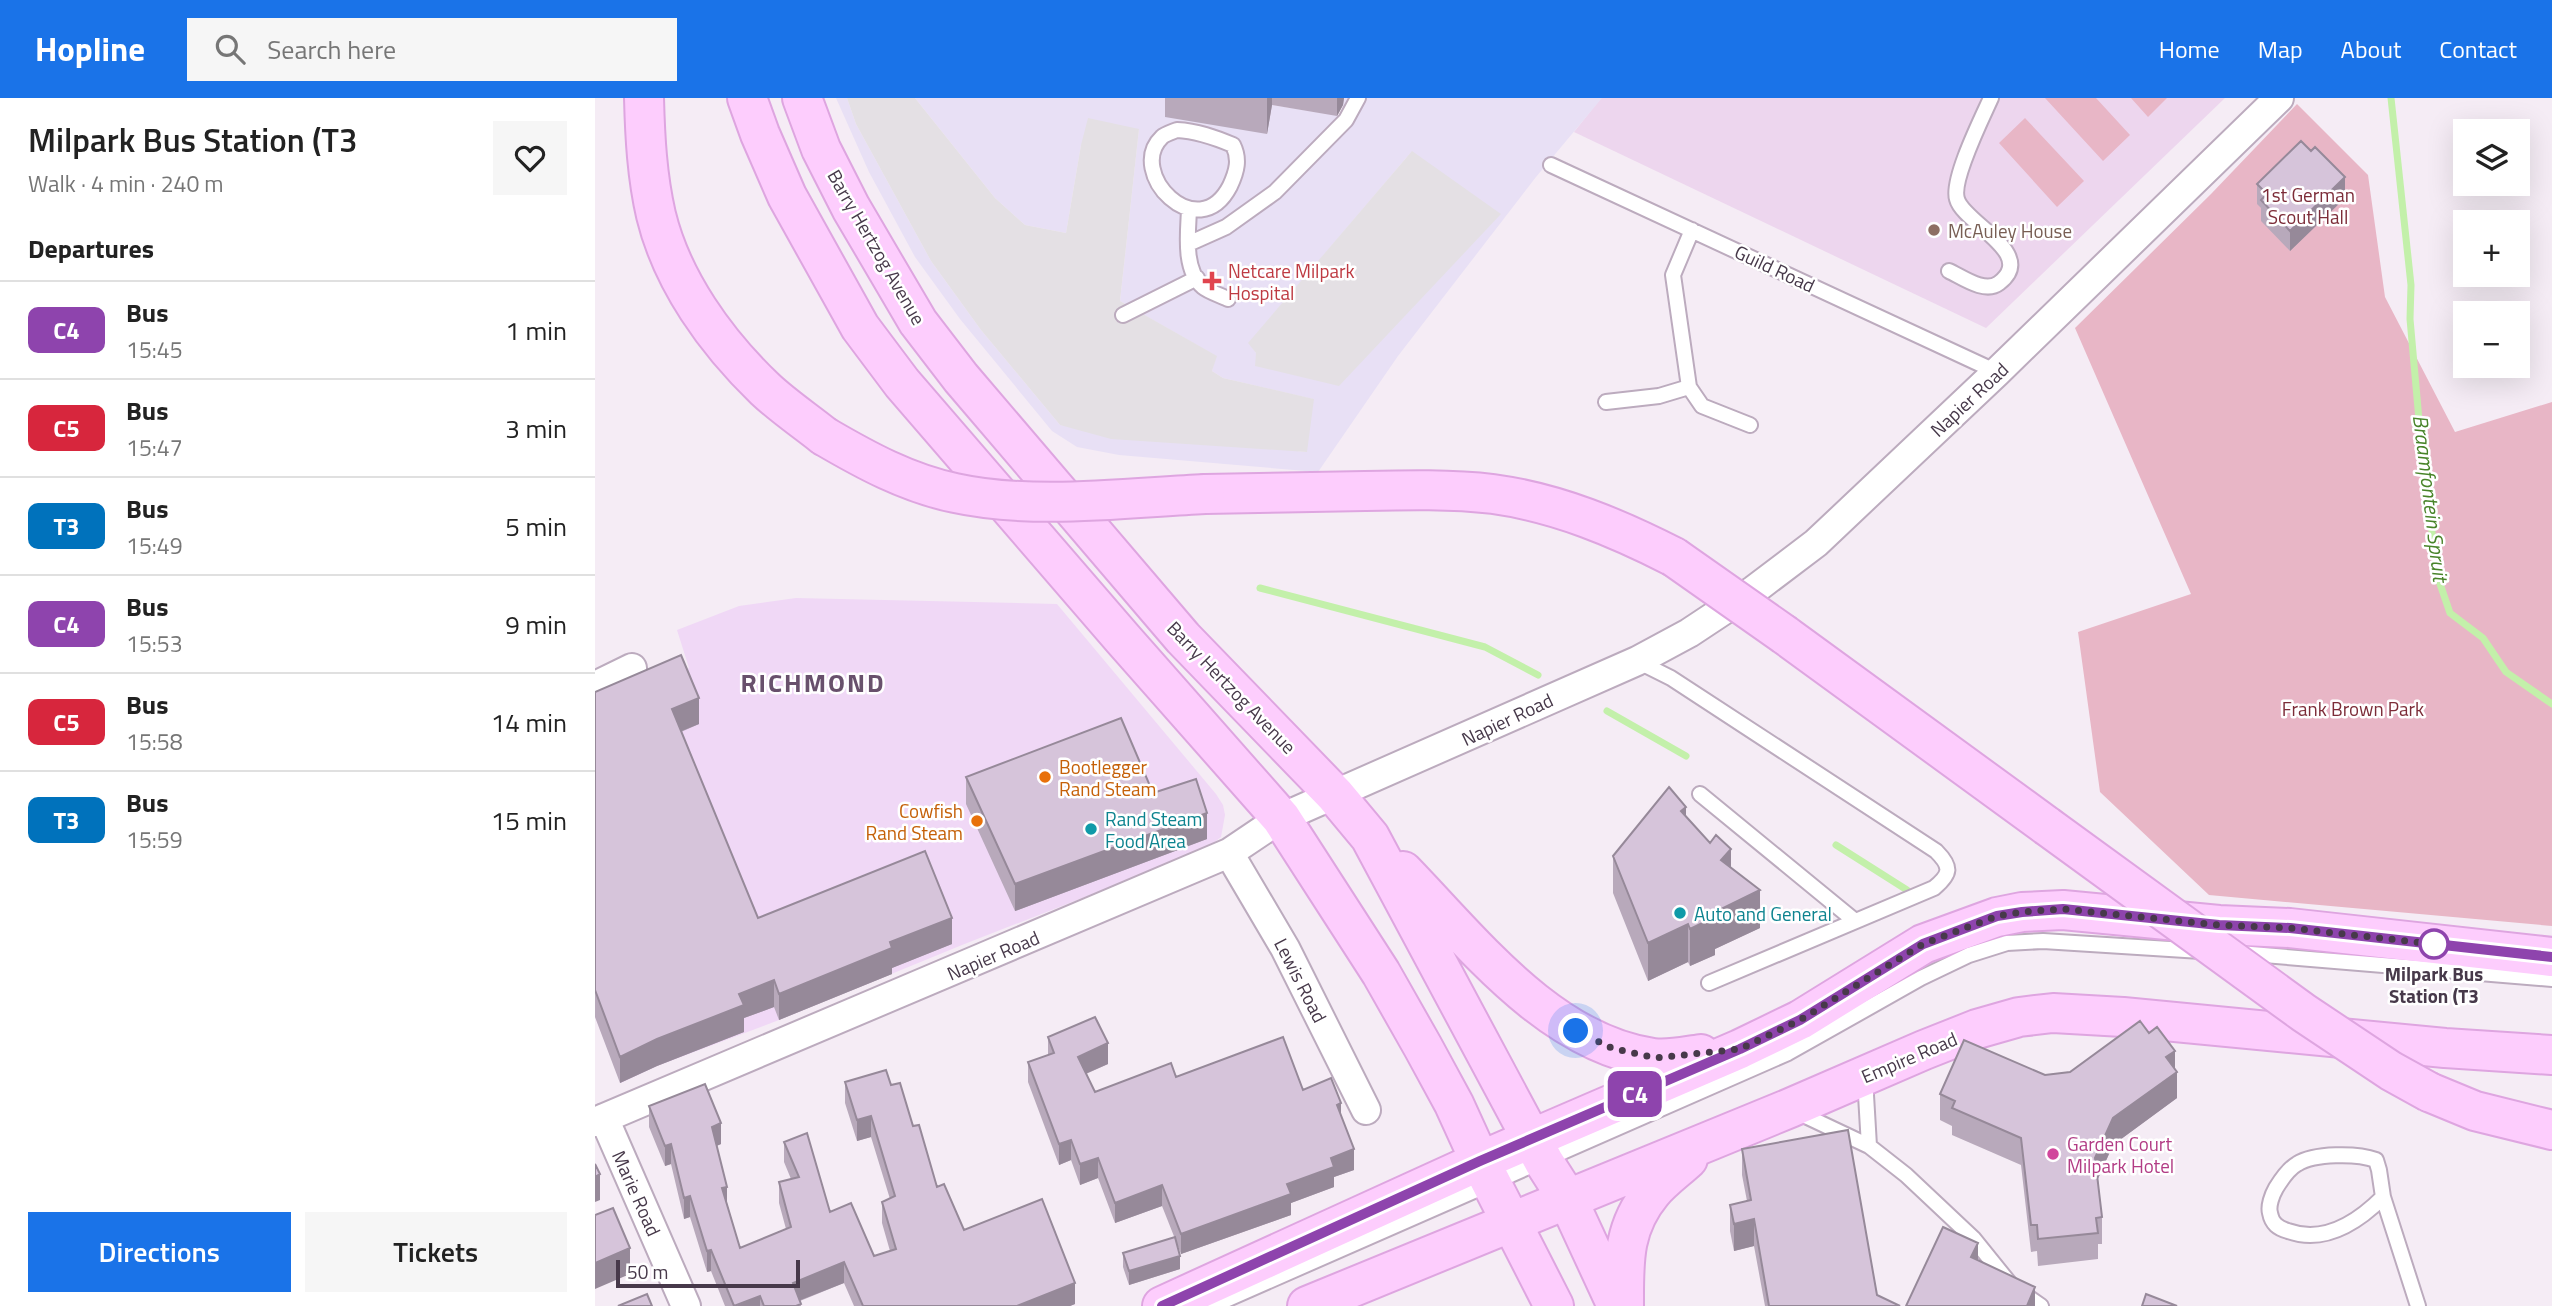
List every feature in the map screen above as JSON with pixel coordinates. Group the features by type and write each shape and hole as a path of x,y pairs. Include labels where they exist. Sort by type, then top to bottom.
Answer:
{"main road":[{"path":"644,98 649,176 657,217 673,265 694,302 731,353 767,391 824,436 870,464 911,481 954,493 999,500 1385,491 1493,494 1544,504 1581,515 1674,557 2304,1013 2391,1071 2429,1092 2475,1111 2552,1130"},
{"path":"747,98 759,134 787,196 860,327 902,383 1122,639 1281,818 1381,973 1454,1104 1555,1306"},
{"name":"Barry Hertzog Avenue","path":"802,98 821,149 851,208 918,322 946,359 1183,638 1335,794 1370,837 1567,1198 1617,1306"},
{"path":"1370,837 1503,974 1547,1012 1576,1031 1612,1048 1655,1058 1740,1049"},
{"path":"1162,1306 1539,1150 1800,1020 1923,944 1997,916 2063,909 2219,925 2290,928 2552,957"},
{"name":"Empire Road","path":"1307,1306 1977,1029 2019,1017 2053,1013 2123,1017 2445,1048 2552,1055"},
{"path":"1624,1306 1626,1247 1628,1233 1637,1213 1652,1191 1708,1141"}],"street":[{"name":"Napier Road","path":"599,1120 1230,853 1281,818 1637,661 1689,633 1754,590 1816,543 1997,372 2270,101"},
{"path":"595,687 632,668"},
{"name":"Lewis Road","path":"1230,853 1285,948 1366,1110"},
{"name":"Marie Road","path":"599,1120 686,1306"}],"lane":[{"path":"1188,244 1226,228 1275,192 1346,120 1358,98"},
{"path":"1949,271 1984,287 1992,287 2002,280 2009,265 2008,255 2002,245 1960,206 1956,191 1969,150 1991,98"},
{"path":"1177,130 1215,137 1233,145 1237,154 1237,172 1225,196 1204,209 1189,210 1166,196 1154,177 1152,164 1154,149 1163,136 1177,130"},
{"name":"Guild Road","path":"1552,165 1997,372"},
{"path":"1189,210 1188,244 1192,270 1202,286 1228,299"},
{"path":"1692,230 1673,275 1689,387 1702,406 1750,425"},
{"path":"1123,315 1197,278"},
{"path":"1606,402 1659,396 1689,387"},
{"path":"1637,661 1671,678 1936,851 1944,859 1948,870 1944,880 1934,888 1709,983"},
{"path":"1700,794 1855,921"},
{"path":"1539,1150 1788,1052 1969,954 2007,943 2043,941 2306,957 2552,979"},
{"path":"1865,1075 1869,1146"},
{"path":"1790,1108 1869,1146 1946,1210 2011,1285 2042,1306"},
{"path":"2383,1197 2367,1213 2350,1223 2335,1231 2313,1236 2279,1228 2268,1210 2273,1193 2283,1177 2297,1163 2326,1156 2364,1156 2376,1160 2383,1197 2418,1306"},
{"path":"1212,1306 1486,1172"}],"shaded area":[{"name":"Netcare Milpark Hospital","path":"836,98 847,98 856,124 931,261 981,330 1060,425 1306,452 1313,399 1223,378 1212,371 1216,356 1120,301 1139,129 1081,145 1066,233 1025,225 995,198 915,98 1166,98 1267,134 1272,105 1341,116 1344,98 1602,98 1536,177 1398,356 1318,472 1119,455 1077,447 1052,431 960,319 915,257 869,172","holes":["1412,151 1256,353 1249,343"]},
{"path":"847,98 915,98 995,198 1025,225 1066,233 1088,118 1139,129 1120,301 1217,356 1212,371 1223,378 1314,399 1307,452 1111,439 1060,425 981,330 931,261 856,124"},
{"name":"McAuley House","path":"1601,98 2225,98 1986,328 1574,132"},
{"path":"1412,151 1501,214 1339,386 1255,366 1256,353 1248,343"},
{"path":"796,598 1057,604 1216,794 1223,805 1225,815 1221,837 1205,850 657,1066 621,1083 595,1017 595,709 689,668 677,630 739,606"}],"green space":[{"path":"2045,98 2096,98 2130,135 2103,161"},
{"path":"2131,98 2167,98 2148,117"},
{"name":"Frank Brown Park","path":"2297,104 2368,175 2385,297 2455,432 2552,402 2552,926 2209,895 2100,792 2078,632 2191,594 2075,328 2211,194"},
{"path":"2025,118 2084,181 2057,207 1999,143"}],"building":[{"name":"1st German Scout Hall","path":"2301,141 2311,151 2315,147 2345,177 2290,231 2261,200 2267,194 2257,184"},
{"path":"681,655 699,698 672,709 758,918 925,851 952,918 890,942 892,948 779,994 774,980 739,994 744,1005 657,1039 620,1057 595,990 595,692"},
{"name":"Rand Steam Food Area","path":"1121,718 1153,793 1196,779 1207,813 1015,884 966,777"},
{"path":"1669,787 1686,807 1681,811 1710,843 1716,835 1731,849 1721,860 1760,890 1713,913 1715,917 1690,929 1688,924 1648,943 1613,856"},
{"path":"1095,1017 1108,1043 1078,1057 1095,1092 1171,1063 1176,1077 1283,1037 1303,1090 1331,1078 1341,1103 1337,1105 1354,1149 1331,1158 1334,1167 1287,1184 1291,1194 1181,1234 1162,1185 1115,1203 1098,1158 1080,1164 1071,1140 1059,1144 1028,1062 1054,1053 1048,1037"},
{"name":"Garden Court Milpark Hotel","path":"2140,1021 2149,1033 2157,1027 2175,1051 2166,1057 2177,1072 2113,1118 2095,1158 2102,1217 2096,1218 2098,1233 2038,1239 2037,1225 2031,1225 2021,1138 1952,1108 1955,1101 1940,1094 1964,1040 2045,1075 2070,1072"},
{"path":"886,1070 891,1085 900,1083 913,1126 919,1125 937,1187 944,1184 964,1230 1042,1199 1075,1283 1017,1306 863,1306 844,1262 793,1283 801,1304 796,1306 764,1306 760,1296 734,1306 711,1250 707,1251 690,1196 684,1198 671,1144 665,1146 649,1106 705,1084 721,1123 712,1127 727,1187 722,1188 740,1248 791,1227 779,1182 799,1177 784,1142 807,1133 830,1212 851,1203 874,1256 896,1249 882,1202 895,1196 871,1116 857,1120 845,1082"},
{"path":"1848,1130 1877,1295 1900,1306 1769,1306 1754,1219 1734,1224 1730,1205 1751,1200 1742,1149"},
{"path":"595,1164 600,1174 595,1177"},
{"path":"613,1208 630,1248 595,1263 595,1215"},
{"path":"1943,1227 1978,1243 1971,1257 2035,1287 2027,1306 1906,1306"},
{"path":"1175,1237 1180,1256 1129,1271 1123,1253"},
{"path":"647,1294 652,1306 618,1306"},
{"path":"2146,1294 2177,1306 2142,1306"}],"waterway":[{"name":"Braamfontein Spruit","path":"2391,98 2411,285 2410,319 2419,420 2437,575 2450,613 2483,638 2506,672 2552,704"},
{"path":"1260,588 1485,647 1538,675"},
{"path":"1607,711 1686,756"},
{"path":"1836,845 1907,890"}],"bus line":[{"name":"C4","path":"1162,1306 1480,1161 1740,1049 1800,1020 1923,944 1997,916 2063,909 2219,925 2290,928 2552,957"}],"place":[{"name":"McAuley House","path":"1934,230"},
{"name":"Netcare Milpark Hospital","path":"1212,281"},
{"name":"Bootlegger Rand Steam","path":"1045,777"},
{"name":"Cowfish Rand Steam","path":"977,821"},
{"name":"Rand Steam Food Area","path":"1091,829"},
{"name":"Auto and General","path":"1680,913"},
{"name":"Milpark Bus Station (T3","path":"2434,944"},
{"name":"Garden Court Milpark Hotel","path":"2053,1154"}],"district":[{"name":"RICHMOND","path":"813,682"}],"route":[{"path":"1576,1031 1612,1048 1655,1058 1740,1049 1800,1020 1923,944 1997,916 2022,912 2063,909 2219,925 2290,928 2434,944"}]}
